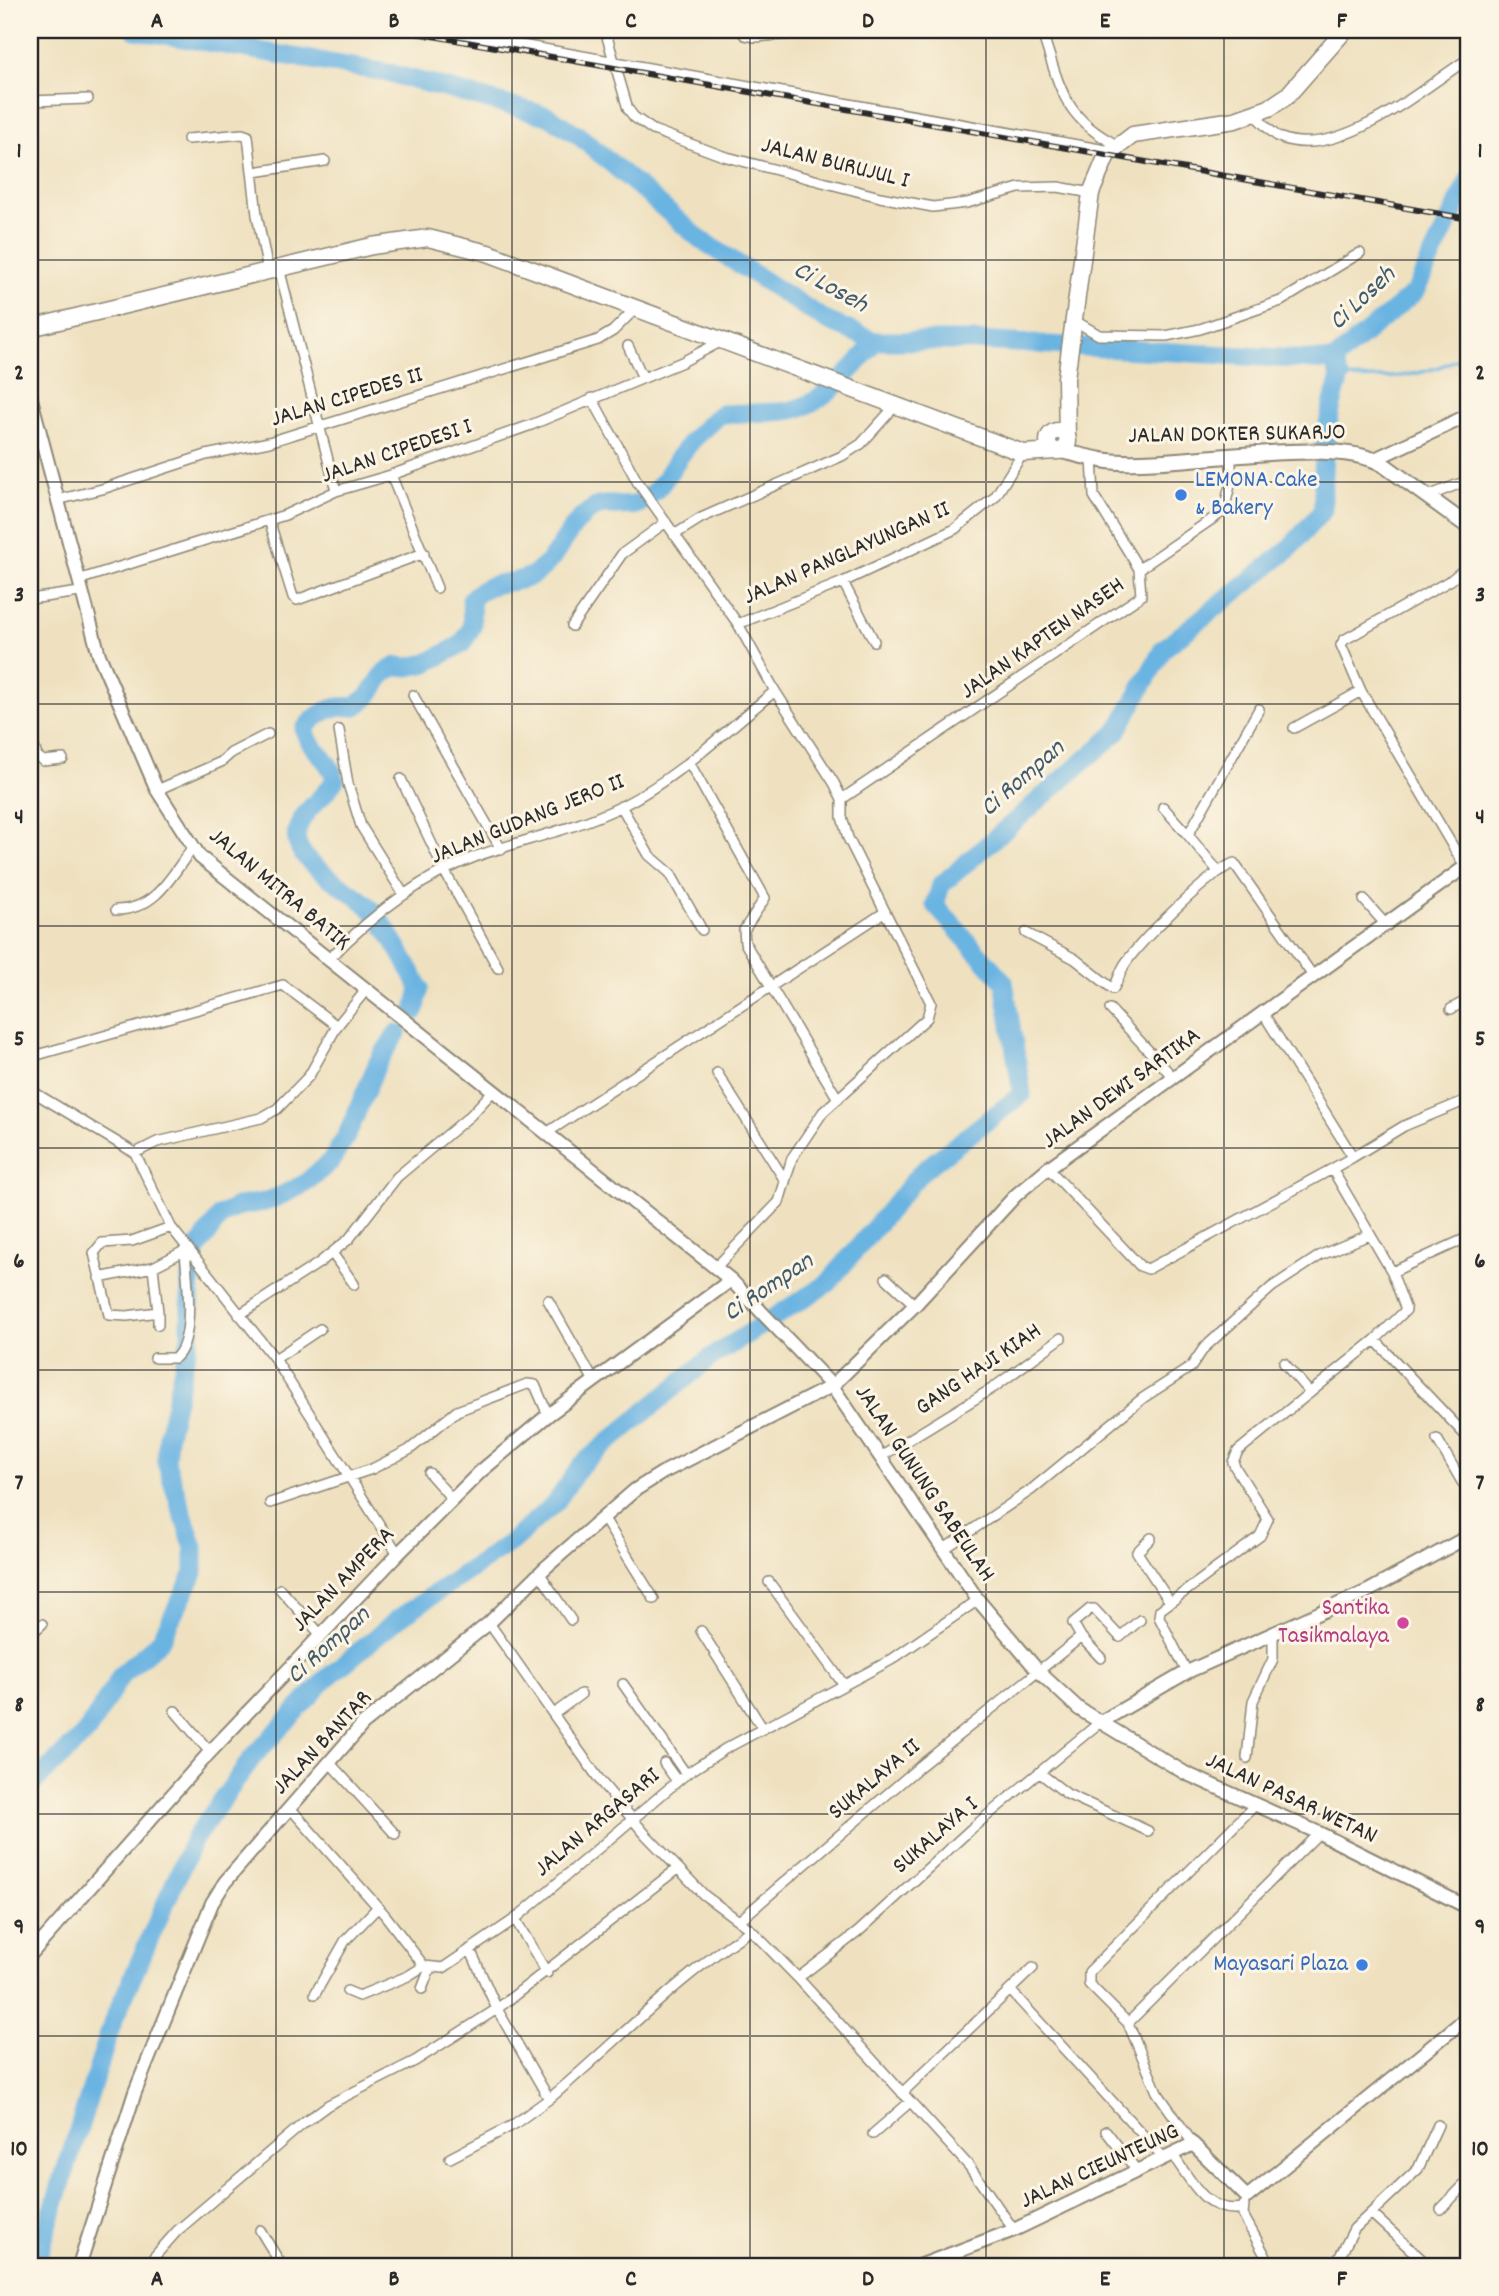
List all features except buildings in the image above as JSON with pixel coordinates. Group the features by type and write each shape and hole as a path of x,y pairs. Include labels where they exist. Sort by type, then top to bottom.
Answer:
{"highway":[{"path":"30,328 372,246 428,238 480,250 1023,453 1059,442 1090,193 1100,166 1114,148 1139,134 1255,115 1287,96 1337,34"}],"main road":[{"name":"JALAN DOKTER SUKARJO","path":"1059,442 1092,458 1109,461 1312,453 1375,458 1469,527"},
{"name":"JALAN DOKTER SUKARJO","path":"1059,442 1109,461"}],"street":[{"path":"438,30 1114,148"},
{"name":"JALAN BURUJUL I","path":"605,30 628,109 634,117 653,130 723,156 880,197 933,207 967,203 1019,188 1048,187 1090,193"},
{"path":"740,30 745,35 755,37 841,30"},
{"path":"1041,30 1072,112 1114,148"},
{"path":"1255,115 1281,138 1300,141 1331,140 1349,134 1462,63"},
{"path":"30,101 88,99"},
{"path":"188,139 245,135 254,172 257,215 335,491"},
{"path":"254,172 326,160"},
{"path":"1075,324 1099,335 1166,336 1200,329 1281,300 1360,253"},
{"name":"JALAN CIPEDES II","path":"57,500 206,455 269,442 598,340 613,331 636,308"},
{"name":"JALAN CIPEDESI I","path":"30,599 79,586 269,520 335,491 391,475 531,425 723,341"},
{"path":"628,346 643,378"},
{"name":"JALAN MITRA BATIK","path":"30,395 99,655 158,790 192,848 211,867 716,1267"},
{"path":"592,398 638,484 738,624 775,691 842,799 842,817 849,838 929,996 930,1011 927,1018 819,1117 796,1151 784,1179 779,1202 716,1267"},
{"path":"674,535 701,517 842,456 861,444 897,404"},
{"path":"1375,458 1469,415"},
{"name":"JALAN PANGLAYUNGAN II","path":"738,624 843,582 933,540 974,515 995,497 1023,453"},
{"path":"1139,569 1224,511 1231,481 1231,456"},
{"name":"JALAN KAPTEN NASEH","path":"842,799 1138,599 1143,588 1139,569 1097,505 1091,486 1092,458"},
{"path":"391,475 438,588"},
{"path":"1428,496 1469,480"},
{"path":"269,520 293,597 297,600 424,553"},
{"path":"572,626 626,549 666,522"},
{"path":"1468,869 1361,691 1342,651 1344,640 1451,580 1469,565"},
{"path":"843,582 874,641"},
{"name":"JALAN GUDANG JERO II","path":"329,959 368,919 445,872 472,858 579,824 621,806 690,764 739,718 775,691"},
{"path":"1294,729 1361,691"},
{"path":"412,695 501,849"},
{"path":"1188,835 1259,709"},
{"path":"339,730 348,784 361,826 404,895"},
{"path":"158,790 221,762 231,753 268,734"},
{"path":"30,735 40,759 63,759"},
{"path":"690,764 765,898 744,930 743,937 838,1099"},
{"path":"401,779 445,872 498,968"},
{"path":"621,806 649,855 670,873 702,930"},
{"path":"1163,807 1217,871"},
{"path":"116,910 136,909 153,900 192,848"},
{"path":"1026,933 1075,959 1113,989 1131,956 1217,871 1235,864 1314,976"},
{"name":"JALAN DEWI SARTIKA","path":"832,1386 915,1305 1016,1195 1048,1168 1314,976 1468,869"},
{"path":"1364,900 1387,926"},
{"path":"548,1132 885,912"},
{"path":"30,1057 283,985 337,1026"},
{"path":"135,1153 157,1142 261,1118 276,1109 309,1076 337,1026 366,990"},
{"path":"1451,1009 1469,999"},
{"path":"1110,1009 1173,1077"},
{"path":"1263,1013 1353,1157"},
{"path":"717,1073 784,1179"},
{"path":"30,1090 130,1147 135,1153 171,1227 275,1359 398,1554"},
{"path":"239,1315 349,1239 397,1177 471,1115 494,1090"},
{"path":"1048,1168 1140,1266 1148,1269 1332,1169 1404,1126 1469,1098"},
{"path":"1187,1672 1159,1617 1160,1610 1264,1531 1268,1519 1233,1461 1238,1451 1375,1340 1406,1310 1392,1272 1332,1169"},
{"path":"158,1311 112,1317 104,1302 93,1253 102,1243 132,1241 171,1227"},
{"path":"944,1549 1031,1490 1143,1398 1192,1364 1221,1332 1283,1279 1321,1255 1369,1236"},
{"path":"1392,1272 1469,1237"},
{"path":"99,1278 153,1267 189,1252"},
{"path":"155,1358 175,1358 180,1353 188,1320 189,1252"},
{"path":"332,1253 354,1283"},
{"path":"153,1267 158,1325"},
{"name":"JALAN GUNUNG SABEULAH","path":"716,1267 761,1310 832,1386 978,1600 1039,1672 1099,1723"},
{"path":"886,1278 915,1305"},
{"name":"JALAN AMPERA","path":"30,1955 210,1752 398,1554 480,1472 548,1415 731,1280"},
{"path":"548,1300 594,1381"},
{"path":"275,1359 320,1329"},
{"name":"GANG HAJI KIAH","path":"882,1456 993,1388 1061,1338"},
{"path":"1375,1340 1469,1439"},
{"path":"1284,1363 1310,1393"},
{"path":"270,1503 348,1477 402,1454 457,1411 527,1384 535,1385 548,1415"},
{"name":"JALAN BANTAR","path":"79,2266 135,2092 202,1924 225,1882 363,1724 489,1623 603,1517 662,1473 832,1386"},
{"path":"1437,1439 1469,1494"},
{"path":"429,1473 453,1500"},
{"path":"603,1517 654,1600"},
{"path":"1099,1723 1187,1672 1367,1591 1469,1536"},
{"path":"1151,1538 1137,1552 1170,1602"},
{"path":"540,1574 571,1620"},
{"path":"769,1582 844,1685"},
{"path":"280,1589 321,1635"},
{"name":"JALAN ARGASARI","path":"347,1991 359,1996 427,1967 443,1968 515,1919 635,1820 686,1774 725,1749 891,1660 978,1600"},
{"path":"1101,1658 1081,1637 1073,1623 1091,1608 1120,1637 1140,1620"},
{"path":"489,1623 612,1796 704,1895 751,1930 798,1978 975,2174 1014,2230"},
{"path":"30,1634 42,1624"},
{"path":"701,1630 763,1729"},
{"path":"1247,1758 1252,1701 1273,1659 1273,1633"},
{"name":"SUKALAYA II","path":"739,1921 919,1767 1081,1637"},
{"path":"623,1684 686,1774"},
{"path":"555,1713 581,1694"},
{"path":"174,1711 210,1752"},
{"name":"SUKALAYA I","path":"798,1978 858,1932 971,1829 1099,1723"},
{"name":"JALAN PASAR WETAN","path":"1099,1723 1185,1773 1319,1833 1469,1908"},
{"path":"329,1762 395,1834"},
{"path":"664,1763 677,1781"},
{"path":"1040,1773 1067,1794 1148,1831"},
{"path":"1194,2145 1157,2092 1128,2022 1089,1984 1089,1972 1256,1804"},
{"path":"291,1809 427,1967 422,1989"},
{"path":"1128,2022 1319,1833"},
{"path":"146,2266 177,2231 328,2105 415,2061 497,2010 677,1868"},
{"path":"315,1994 345,1941 378,1907"},
{"path":"515,1919 547,1973"},
{"path":"450,2158 513,2125 549,2099 612,2047 680,1982 751,1930"},
{"path":"471,1949 497,2010 549,2099"},
{"path":"902,2093 1033,1968"},
{"path":"1011,1991 1212,2204 1229,2210 1245,2202 1405,2066 1469,2016"},
{"path":"873,2134 910,2102"},
{"path":"1335,2266 1348,2237 1418,2169 1438,2125"},
{"path":"1106,2131 1138,2172"},
{"name":"JALAN CIEUNTEUNG","path":"919,2266 1014,2230 1194,2145 1245,2202"},
{"path":"1441,2209 1469,2180"},
{"path":"1245,2202 1247,2224 1271,2266"},
{"path":"1372,2214 1429,2266"},
{"path":"260,2230 282,2266"}],"waterway":[{"name":"Ci Loseh","path":"135,30 389,73 548,116 578,135 701,240 827,321 875,341 979,341 1333,361 1415,292 1469,179"},
{"path":"415,1011 420,988 386,928 363,902 312,864 297,843 297,831 308,810 335,780 304,730 326,711 339,707 354,707 369,696 385,672 397,666 409,667 427,663 462,644 472,627 471,599 488,587 522,579 539,571 553,557 576,524 591,510 604,505 630,506 642,502 662,483 694,439 721,414 784,411 805,406 839,383 875,341"},
{"path":"1340,378 1391,377 1423,372 1469,352"},
{"name":"Ci Rompan","path":"35,2266 113,2021 194,1839 252,1758 327,1678 399,1618 511,1542 556,1502 581,1465 710,1358 828,1283 921,1172 1022,1094 1004,982 935,905 941,885 1117,732 1163,649 1287,551 1323,510 1325,443 1340,378 1333,361"},
{"path":"30,1786 87,1732 122,1674 160,1641 194,1573 194,1548 166,1462 168,1435 190,1337 190,1278 197,1249 221,1215 239,1206 265,1202 284,1194 304,1184 331,1161 347,1135 378,1062 397,1033"}],"railway":[{"path":"399,30 1469,219"}],"place":[{"name":"LEMONA Cake & Bakery","path":"1181,495"},
{"name":"Santika Tasikmalaya","path":"1403,1623"},
{"name":"Mayasari Plaza","path":"1362,1965"}]}
